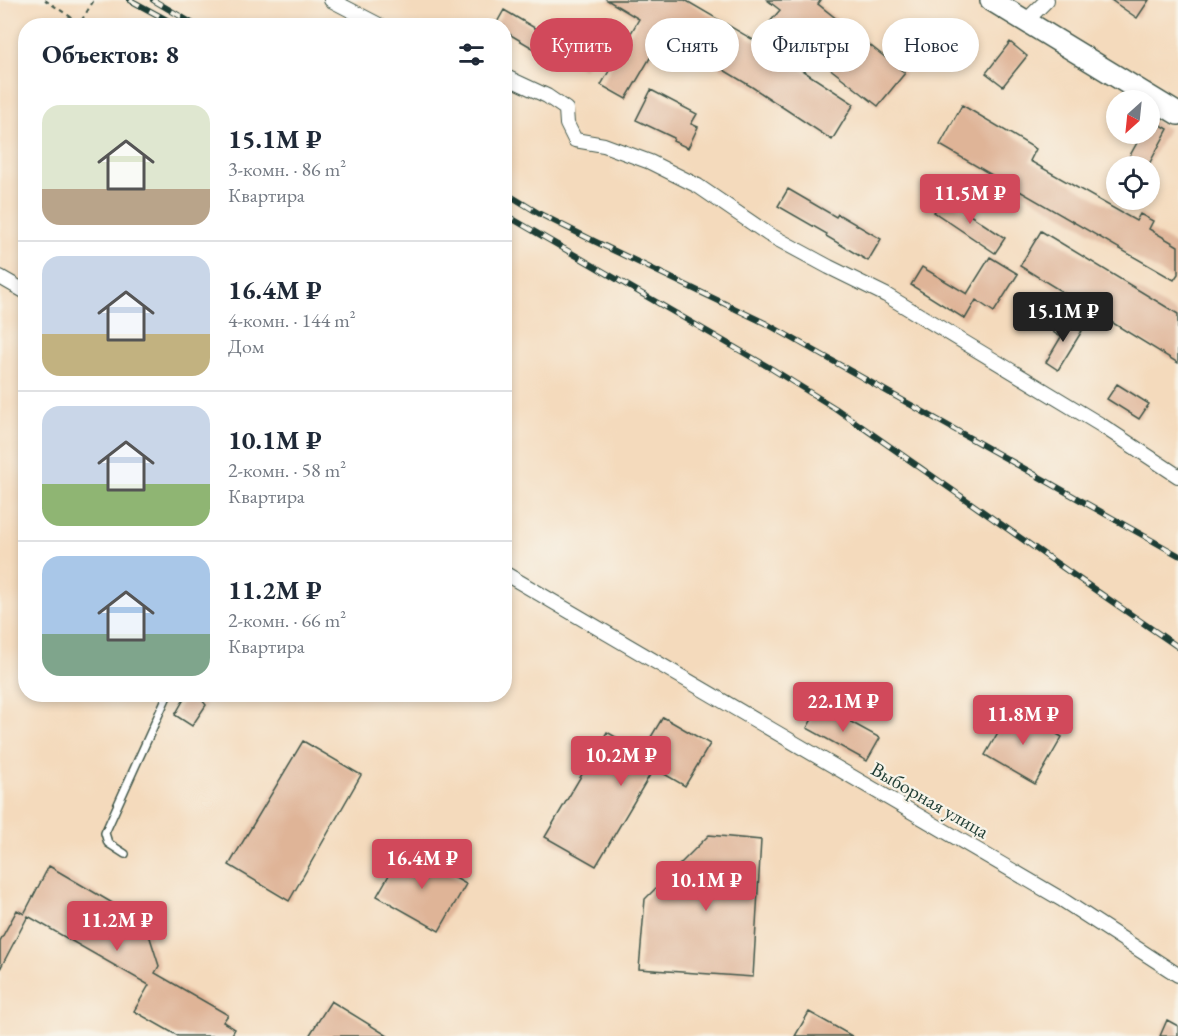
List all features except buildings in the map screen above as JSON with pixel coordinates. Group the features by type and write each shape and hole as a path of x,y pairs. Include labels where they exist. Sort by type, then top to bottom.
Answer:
{"main road":[{"path":"991,0 1178,114"}],"street":[{"path":"330,0 365,18"},
{"path":"1026,21 1047,0"},
{"path":"512,80 547,96 566,109 567,124 575,140 604,145 650,162 698,186 768,234 886,295 1101,425 1178,476"},
{"path":"0,278 18,288"},
{"name":"Выборная улица","path":"512,578 1061,899 1178,975"}],"lane":[{"path":"125,854 108,843 105,832 164,702"}],"path":[{"path":"45,0 72,18"},
{"path":"83,18 94,0"}],"railway":[{"path":"130,0 163,18"},
{"path":"153,0 183,18"},
{"path":"512,197 540,214 594,241 767,324 1178,555"},
{"path":"512,219 835,408 1178,647"}]}
